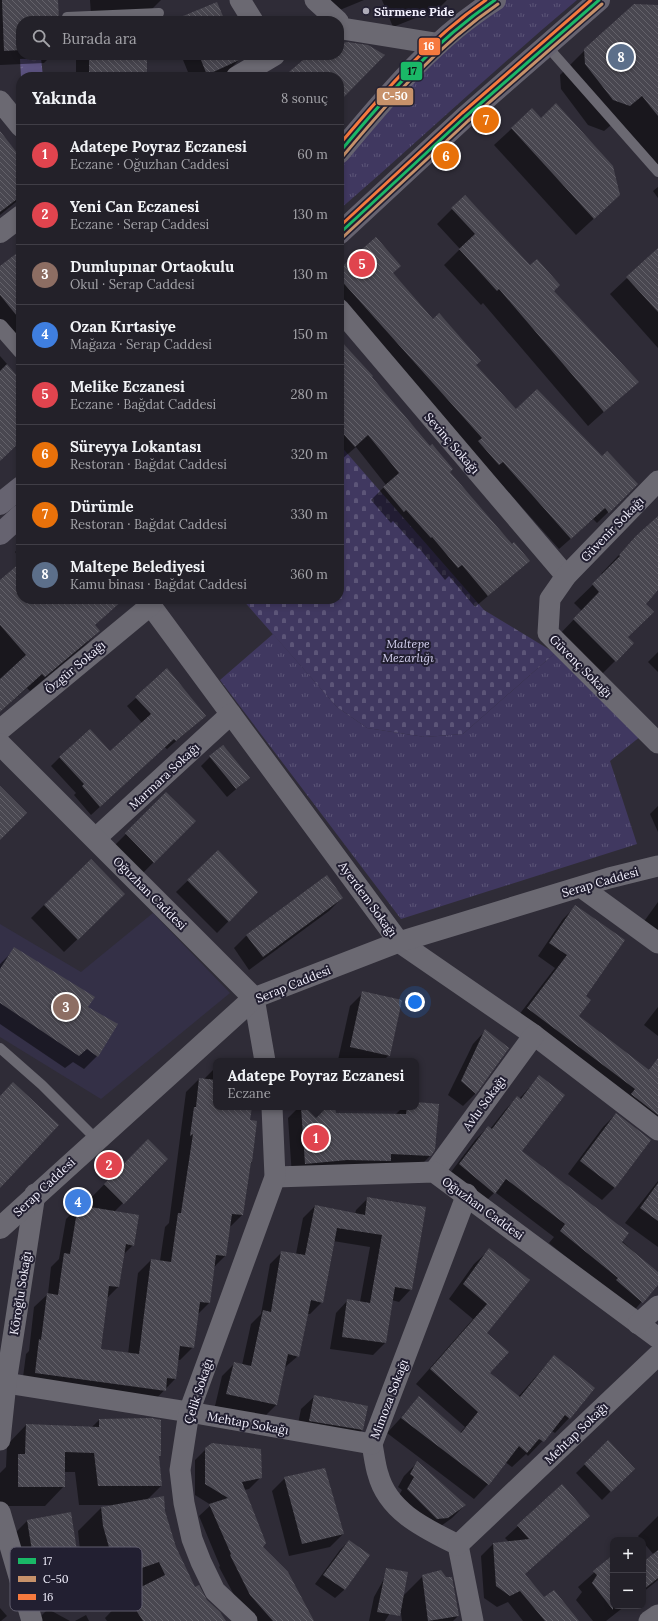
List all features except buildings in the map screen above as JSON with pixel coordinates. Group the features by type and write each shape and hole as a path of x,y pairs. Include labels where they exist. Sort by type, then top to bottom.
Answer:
{"main road":[{"path":"344,229 465,117 599,0"},
{"path":"344,147 389,93 438,44 483,3"},
{"path":"0,504 16,491"},
{"path":"0,534 16,520"}],"street":[{"path":"240,0 251,16"},
{"path":"315,0 331,16"},
{"path":"344,26 438,44"},
{"path":"245,72 266,60"},
{"path":"0,101 16,121"},
{"path":"0,232 16,220"},
{"name":"Sevinç Sokağı","path":"344,315 566,576"},
{"path":"0,327 16,345"},
{"name":"Güvenir Sokağı","path":"566,576 658,481"},
{"name":"Güvenç Sokağı","path":"566,576 550,599 548,633 658,742"},
{"name":"Özgür Sokağı","path":"0,730 146,604"},
{"name":"Ayerdem Sokağı","path":"149,604 399,942 534,1035 658,1130"},
{"name":"Marmara Sokağı","path":"96,838 231,714"},
{"name":"Oğuzhan Caddesi","path":"0,744 96,838 254,998"},
{"name":"Serap Caddesi","path":"0,1228 35,1194 254,998 399,942 581,887 658,866"},
{"path":"581,887 658,943"},
{"path":"254,998 264,1058"},
{"name":"Avlu Sokağı","path":"434,1172 534,1035"},
{"path":"272,1110 275,1177"},
{"name":"Oğuzhan Caddesi","path":"275,1177 434,1172 467,1194 658,1338"},
{"name":"Çelik Sokağı","path":"247,1621 215,1591 192,1539 184,1503 180,1470 189,1412 275,1177"},
{"name":"Köroğlu Sokağı","path":"0,1440 6,1383 35,1194"},
{"name":"Mimoza Sokağı","path":"458,1545 420,1526 391,1502 378,1476 372,1444 467,1194"},
{"path":"638,1324 658,1306"},
{"name":"Mehtap Sokağı","path":"458,1545 658,1355"},
{"name":"Mehtap Sokağı","path":"6,1383 189,1412 372,1444"},
{"path":"0,1512 10,1547"},
{"path":"458,1545 473,1621"},
{"path":"29,1611 32,1621"},
{"path":"649,1621 658,1615"}],"lane":[{"path":"90,16 159,13"},
{"path":"546,45 658,172"},
{"path":"0,1048 42,1085 96,1140"}],"shaded area":[{"path":"153,913 230,993 101,1099 0,1037 0,924 81,972"}],"green space":[{"path":"506,0 577,0 344,206 344,161 423,71"},
{"name":"Maltepe Mezarlığı","path":"344,450 484,610 555,653 463,734 425,737 367,728 337,707 246,604 344,604"},
{"path":"273,634 337,707 367,728 425,737 463,734 555,653 641,736 610,761 637,844 401,919 220,680"}],"water":[{"path":"20,60 41,60 42,72 21,72"}],"transit line":[{"name":"16","path":"344,139 390,86 426,49 486,0"},
{"name":"17","path":"344,147 393,91 431,52 473,16 495,0"},
{"name":"16","path":"344,222 462,113 591,0"},
{"name":"17","path":"344,229 465,117 599,0"},
{"name":"C-50","path":"344,155 415,75 476,20 498,4"},
{"name":"C-50","path":"344,236 468,121 602,4"}],"place":[{"name":"Sürmene Pide","path":"366,11"},
{"name":"Maltepe Belediyesi","path":"621,57"},
{"name":"Dürümle","path":"486,120"},
{"name":"Süreyya Lokantası","path":"446,156"},
{"name":"Melike Eczanesi","path":"362,264"},
{"name":"Dumlupınar Ortaokulu","path":"66,1007"},
{"name":"Adatepe Poyraz Eczanesi","path":"316,1138"},
{"name":"Yeni Can Eczanesi","path":"109,1165"},
{"name":"Ozan Kırtasiye","path":"78,1202"}]}
